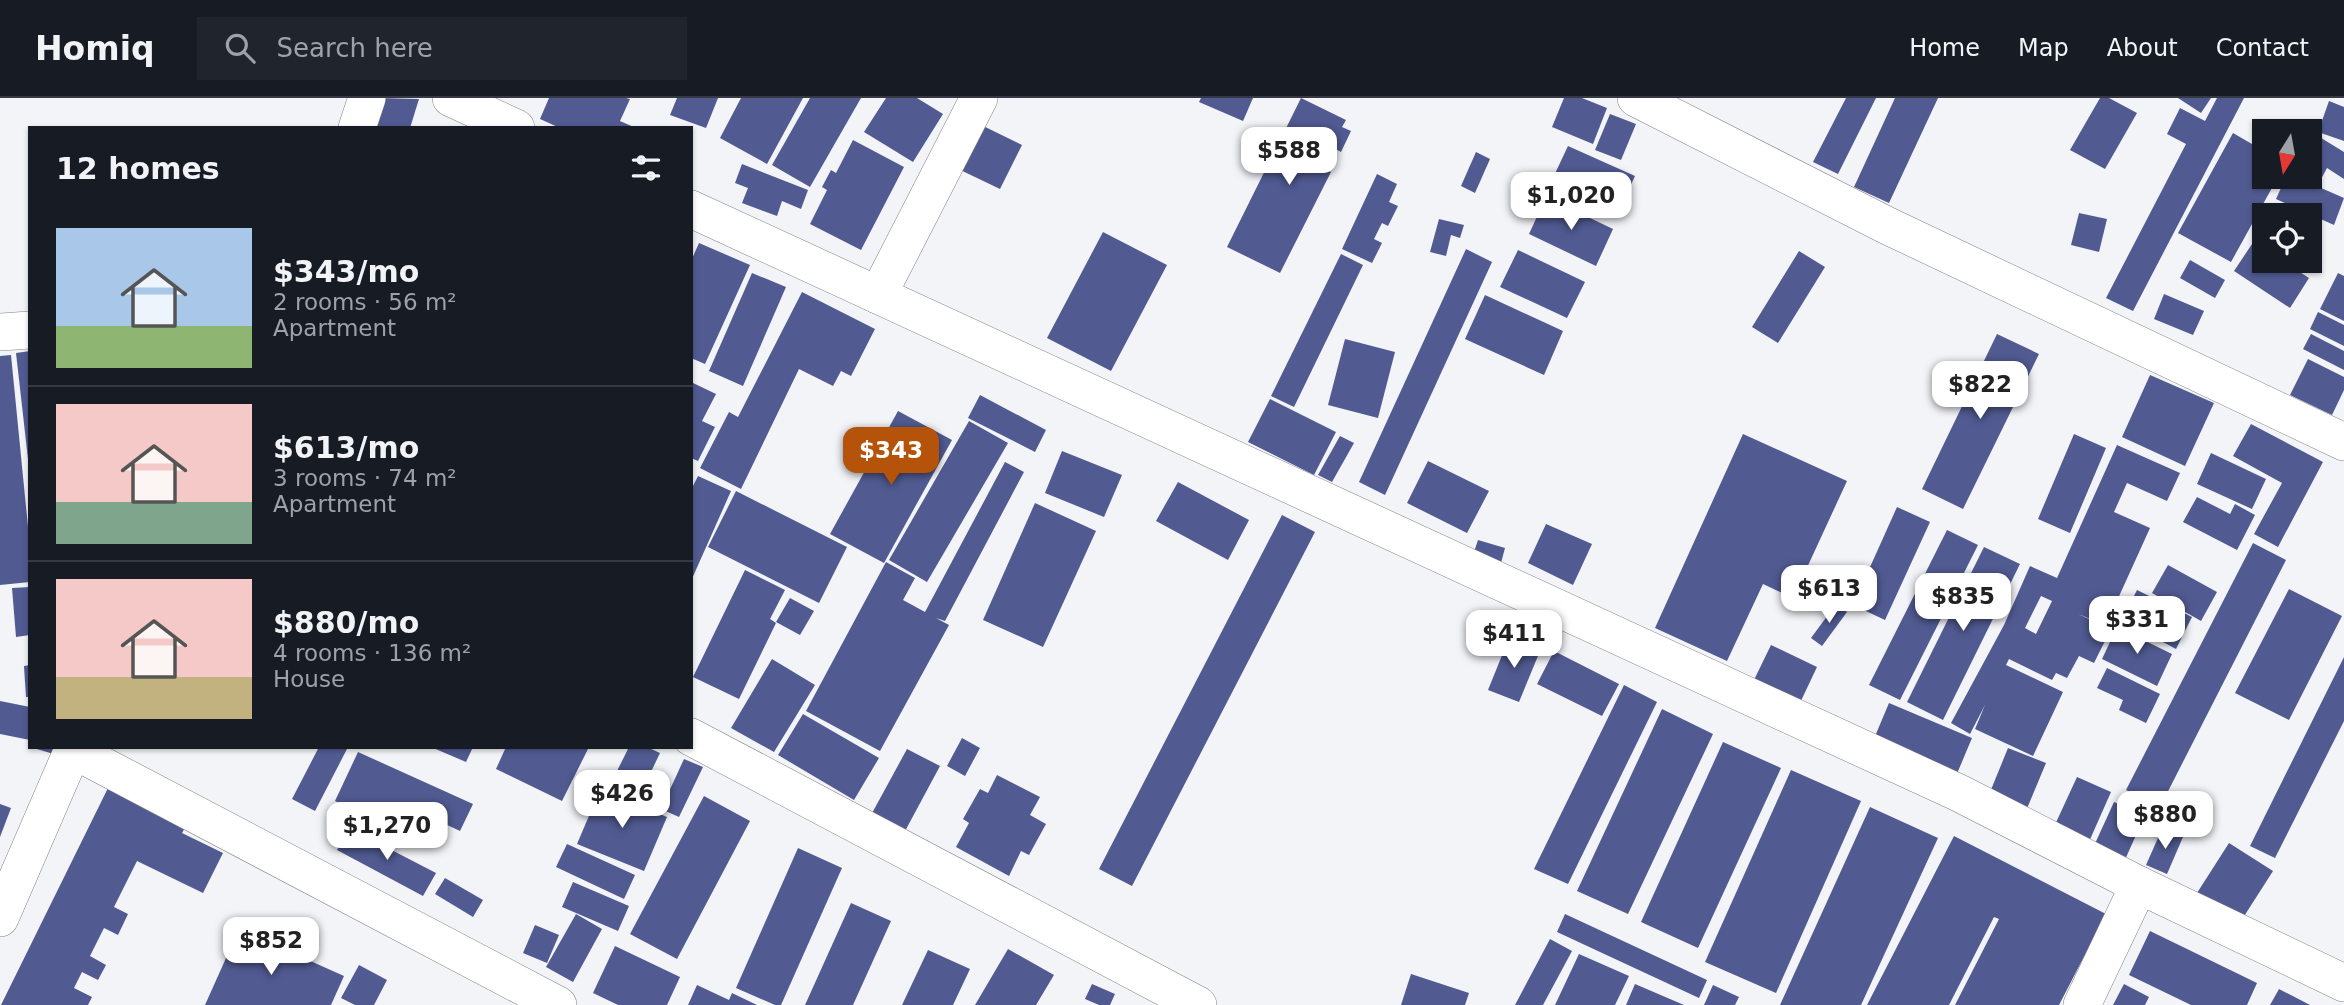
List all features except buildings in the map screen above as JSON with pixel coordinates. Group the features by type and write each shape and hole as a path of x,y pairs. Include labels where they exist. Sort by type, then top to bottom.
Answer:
{"street":[{"path":"358,126 367,98"},
{"path":"451,98 512,126"},
{"path":"878,295 979,98"},
{"path":"1636,98 1888,226 2344,442"},
{"path":"693,210 1959,793 2139,885 2344,983"},
{"path":"0,331 28,330"},
{"path":"693,738 1198,1005"},
{"path":"0,918 74,749"},
{"path":"76,749 558,1005"},
{"path":"2082,1005 2139,885"}]}
